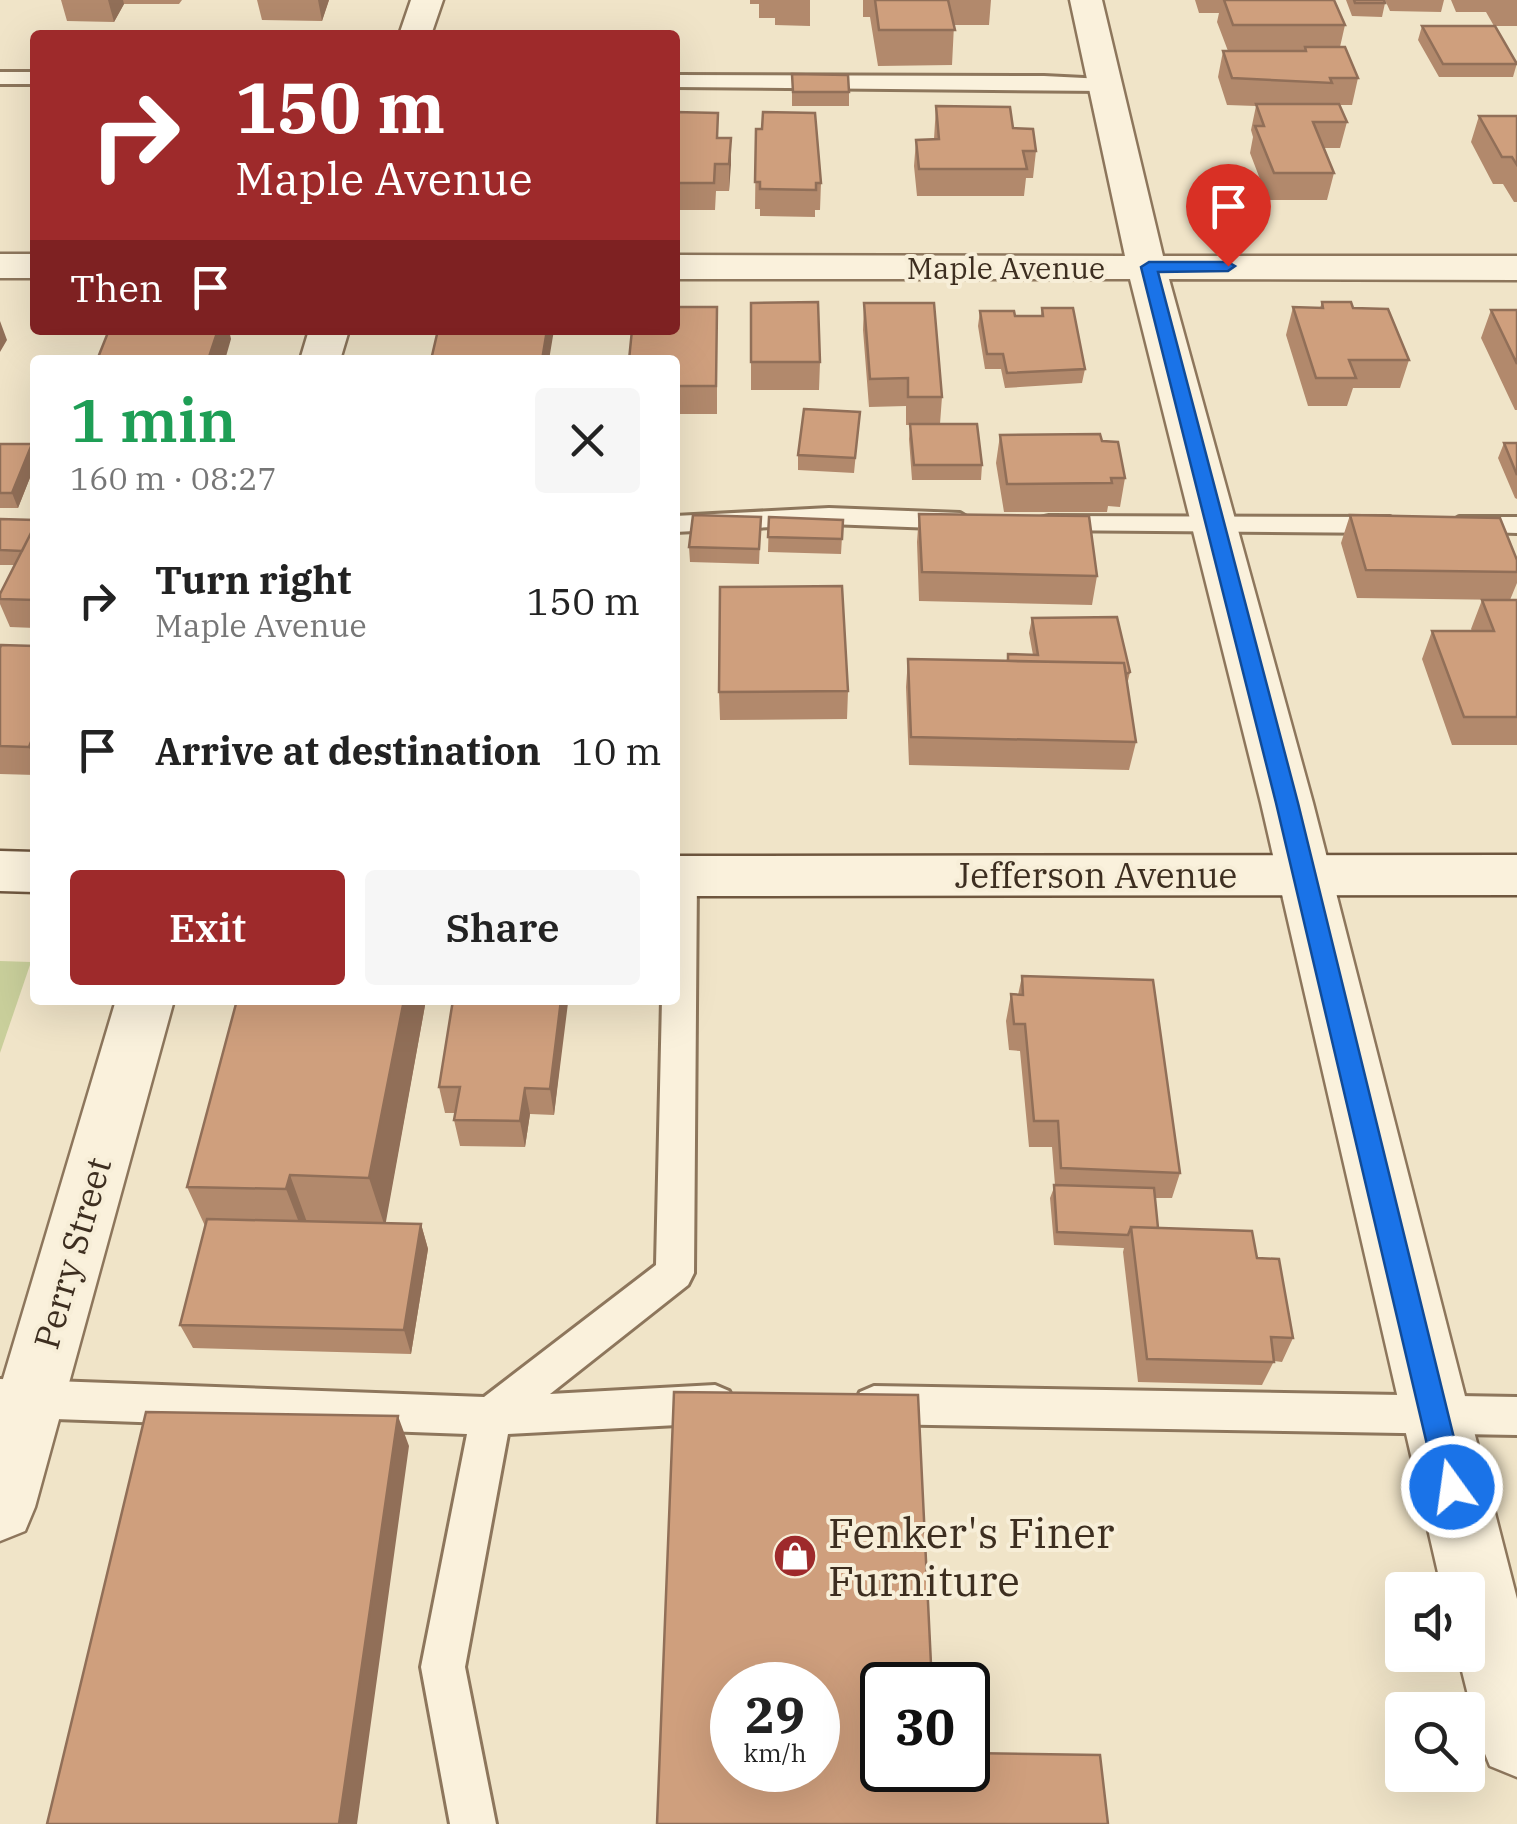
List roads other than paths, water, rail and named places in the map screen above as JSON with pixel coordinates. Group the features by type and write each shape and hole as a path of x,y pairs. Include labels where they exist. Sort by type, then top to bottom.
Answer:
{"street":[{"path":"417,30 426,0"},
{"path":"1086,0 1149,267 1287,803 1433,1415 1517,1739"},
{"path":"0,266 30,266"},
{"name":"Maple Avenue","path":"680,267 1517,268"},
{"path":"0,871 30,872"},
{"name":"Jefferson Avenue","path":"680,876 1517,875"},
{"name":"Perry Street","path":"0,1507 15,1399 142,1005"}],"lane":[{"path":"0,78 30,78"},
{"path":"680,82 1104,85"},
{"path":"680,524 830,516 980,522"},
{"path":"1018,523 1517,525"},
{"path":"473,1824 443,1667 491,1416 674,1274 677,1005"},
{"path":"15,1399 491,1416 760,1404"},
{"path":"838,1404 1517,1416"}],"place":[{"name":"Fenker's Finer Furniture","path":"795,1556"}]}
